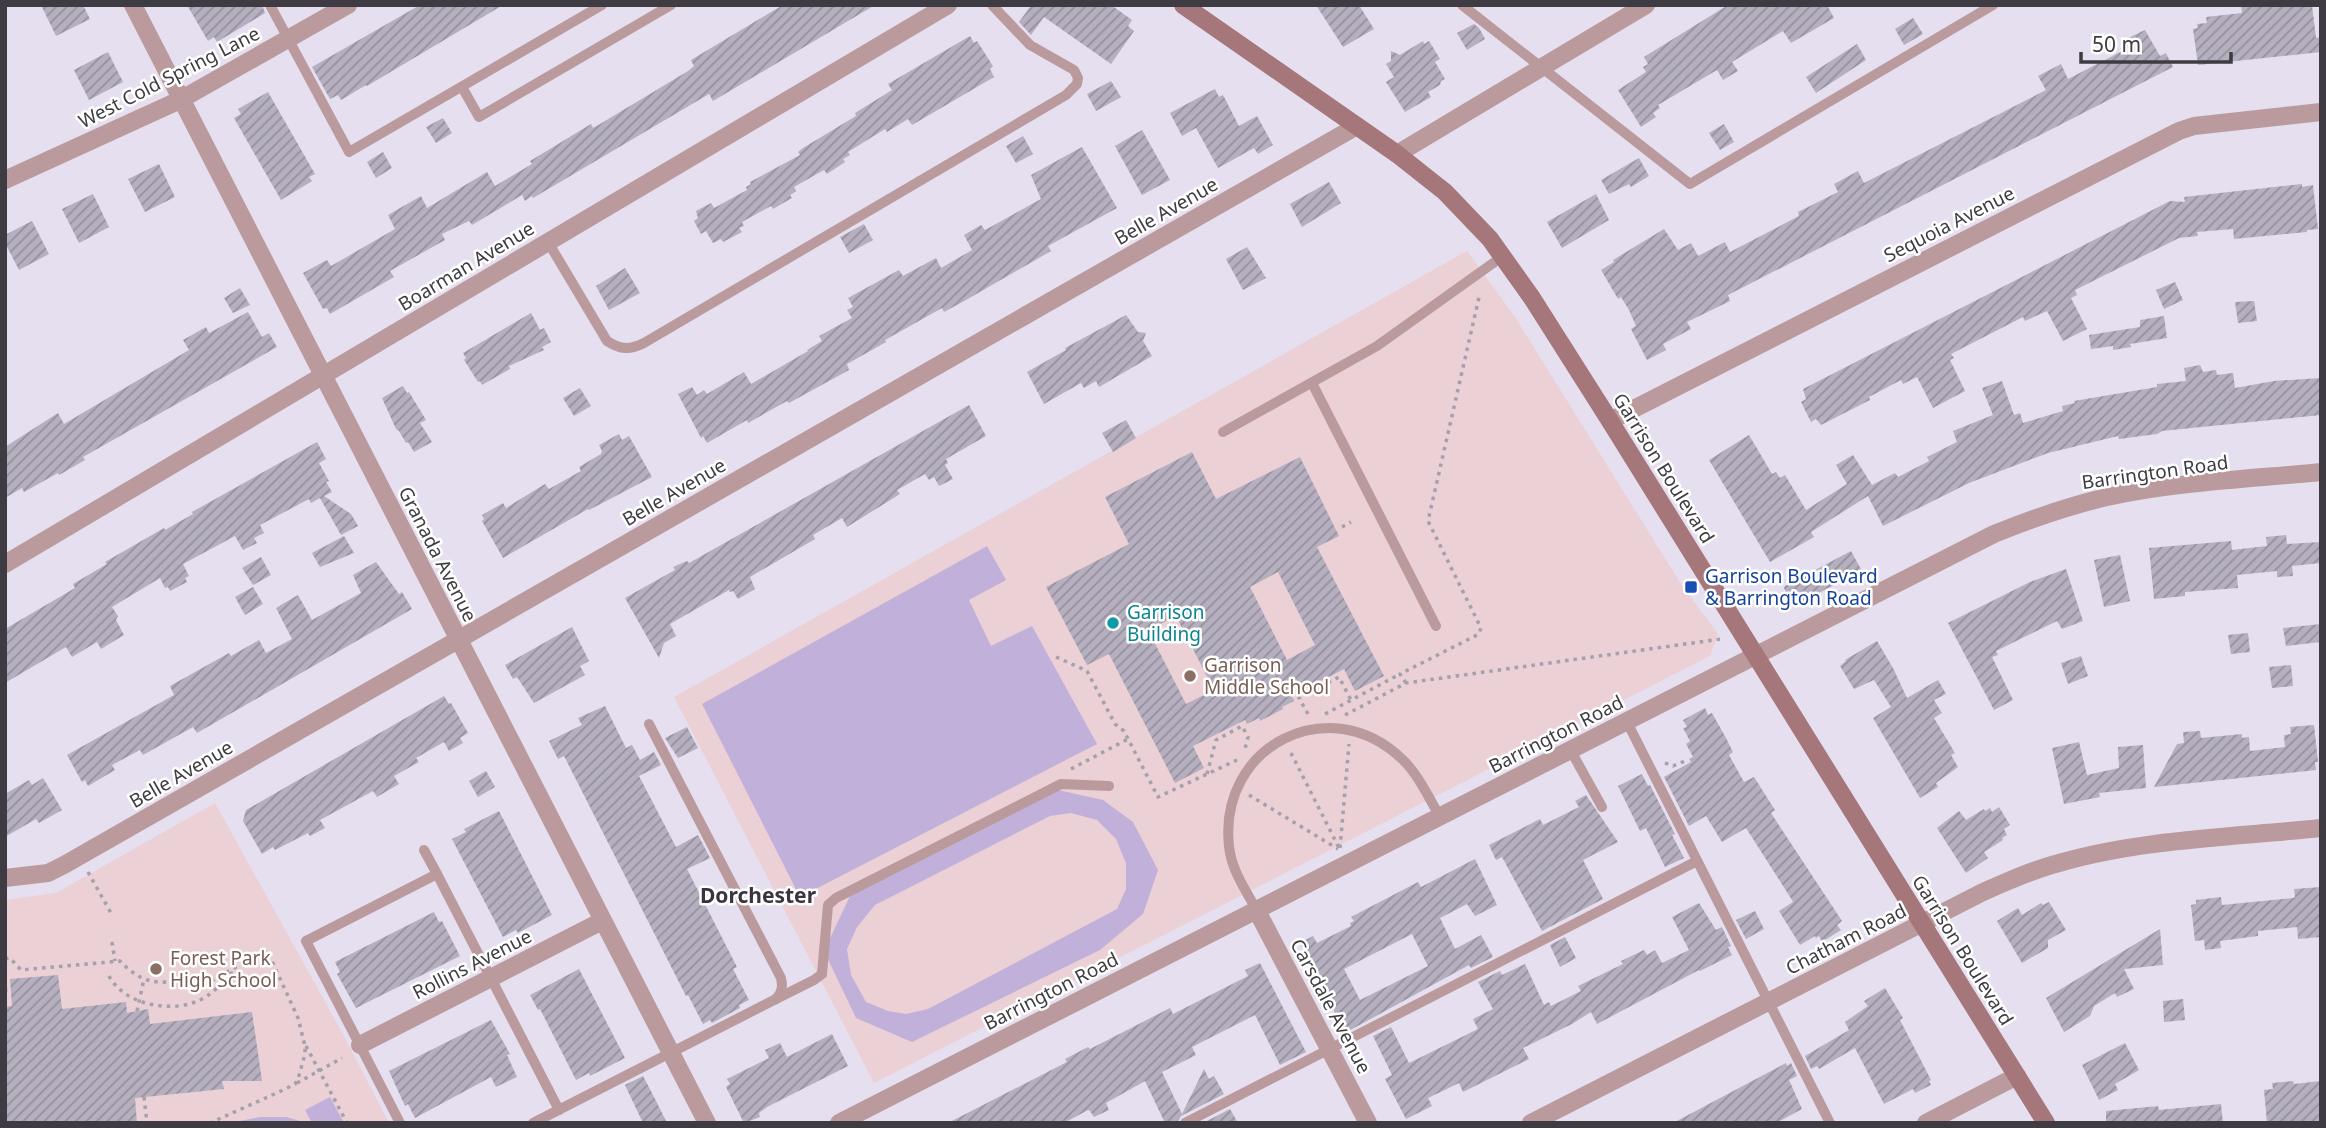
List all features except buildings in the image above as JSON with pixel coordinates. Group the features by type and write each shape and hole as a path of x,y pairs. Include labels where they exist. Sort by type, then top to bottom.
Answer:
{"main road":[{"name":"Garrison Boulevard","path":"1183,5 1397,154 1445,192 1474,220 1503,256 1610,421 2046,1123"}],"street":[{"name":"Granada Avenue","path":"133,5 707,1123"},
{"name":"West Cold Spring Lane","path":"5,180 180,100 348,5"},
{"name":"Boarman Avenue","path":"5,564 948,5"},
{"path":"1397,154 1646,5"},
{"name":"Sequoia Avenue","path":"1610,421 2179,131 2194,126 2321,112"},
{"name":"Belle Avenue","path":"5,878 48,873 64,865 1357,126"},
{"name":"Barrington Road","path":"839,1123 1994,534 2086,502 2145,491 2321,472"},
{"name":"Chatham Road","path":"1531,1123 1983,892 2029,872 2073,859 2151,845 2321,828"},
{"name":"Carsdale Avenue","path":"1256,909 1368,1123"},
{"name":"Rollins Avenue","path":"360,1045 602,921"},
{"path":"1926,1123 2017,1076"}],"lane":[{"path":"270,5 349,152 602,5"},
{"path":"462,88 479,117 671,5"},
{"path":"548,242 607,341 617,348 632,349 644,344 1066,95 1077,84 1078,78 1074,70 1030,45 992,5"},
{"path":"1462,5 1690,184 1993,5"},
{"path":"1223,432 1377,346 1503,256"},
{"path":"1312,383 1436,625"},
{"path":"1627,722 1830,1123"},
{"path":"649,724 781,978 783,985 776,999"},
{"path":"1256,909 1236,872 1229,847 1230,809 1244,773 1262,753 1282,740 1308,729 1334,726 1360,733 1385,745 1404,760 1440,817"},
{"path":"1571,751 1602,807"},
{"path":"533,1123 814,980 822,974 828,905 836,898 1061,784 1110,786"},
{"path":"424,850 559,1110"},
{"path":"1185,1123 1697,861"},
{"path":"400,1123 306,941 437,874"}],"path":[{"path":"1351,700 1339,677 1299,698 1314,718 1351,700 1479,634 1482,628 1428,521 1480,293"},
{"path":"1342,527 1351,522"},
{"path":"1339,718 1406,683 1721,639"},
{"path":"1056,657 1087,671 1115,724 1124,731 1158,797 1244,757 1248,737 1242,726 1216,740 1207,774"},
{"path":"1400,674 1406,683"},
{"path":"1340,850 1349,743"},
{"path":"1291,753 1340,850"},
{"path":"1661,757 1668,765 1673,766 1685,761"},
{"path":"1245,793 1340,850"},
{"path":"87,871 111,913"},
{"path":"112,942 115,961"},
{"path":"5,959 10,958 21,970 120,961 131,972 145,979 167,983 184,979 191,992 267,950 298,1018 303,1041 305,1054 295,1084"},
{"path":"109,976 133,998 158,1006 183,1007 217,989 233,976 230,971"},
{"path":"136,1011 145,979"},
{"path":"5,980 6,995"},
{"path":"303,1041 347,1123"},
{"path":"210,1123 295,1084 342,1058"},
{"path":"144,1097 147,1123"}],"shaded area":[{"name":"Garrison Middle School","path":"1467,251 1515,317 1681,584 1718,634 1710,656 874,1083 674,697"},
{"path":"987,546 1006,580 969,600 991,646 1032,626 1097,744 800,897 702,704"},
{"path":"1058,790 1103,800 1133,822 1158,870 1143,914 1100,950 912,1042 856,1018 824,951 851,894","holes":["1071,813 1097,820 1116,839 1126,863 1126,889 1117,909 928,1009 906,1014 888,1011 866,1002 851,975 847,949 857,927 875,905 1050,816"]},
{"name":"Forest Park High School","path":"215,803 389,1123 5,1123 5,900 56,893"},
{"path":"330,1097 344,1123 312,1123 305,1110"},
{"path":"260,1117 286,1117 307,1123 231,1123"}],"place":[{"name":"Garrison Boulevard & Barrington Road","path":"1691,587"},
{"name":"Garrison Building","path":"1113,623"},
{"name":"Garrison Middle School","path":"1190,676"},
{"name":"Forest Park High School","path":"156,969"}],"district":[{"name":"Dorchester","path":"758,895"}]}
